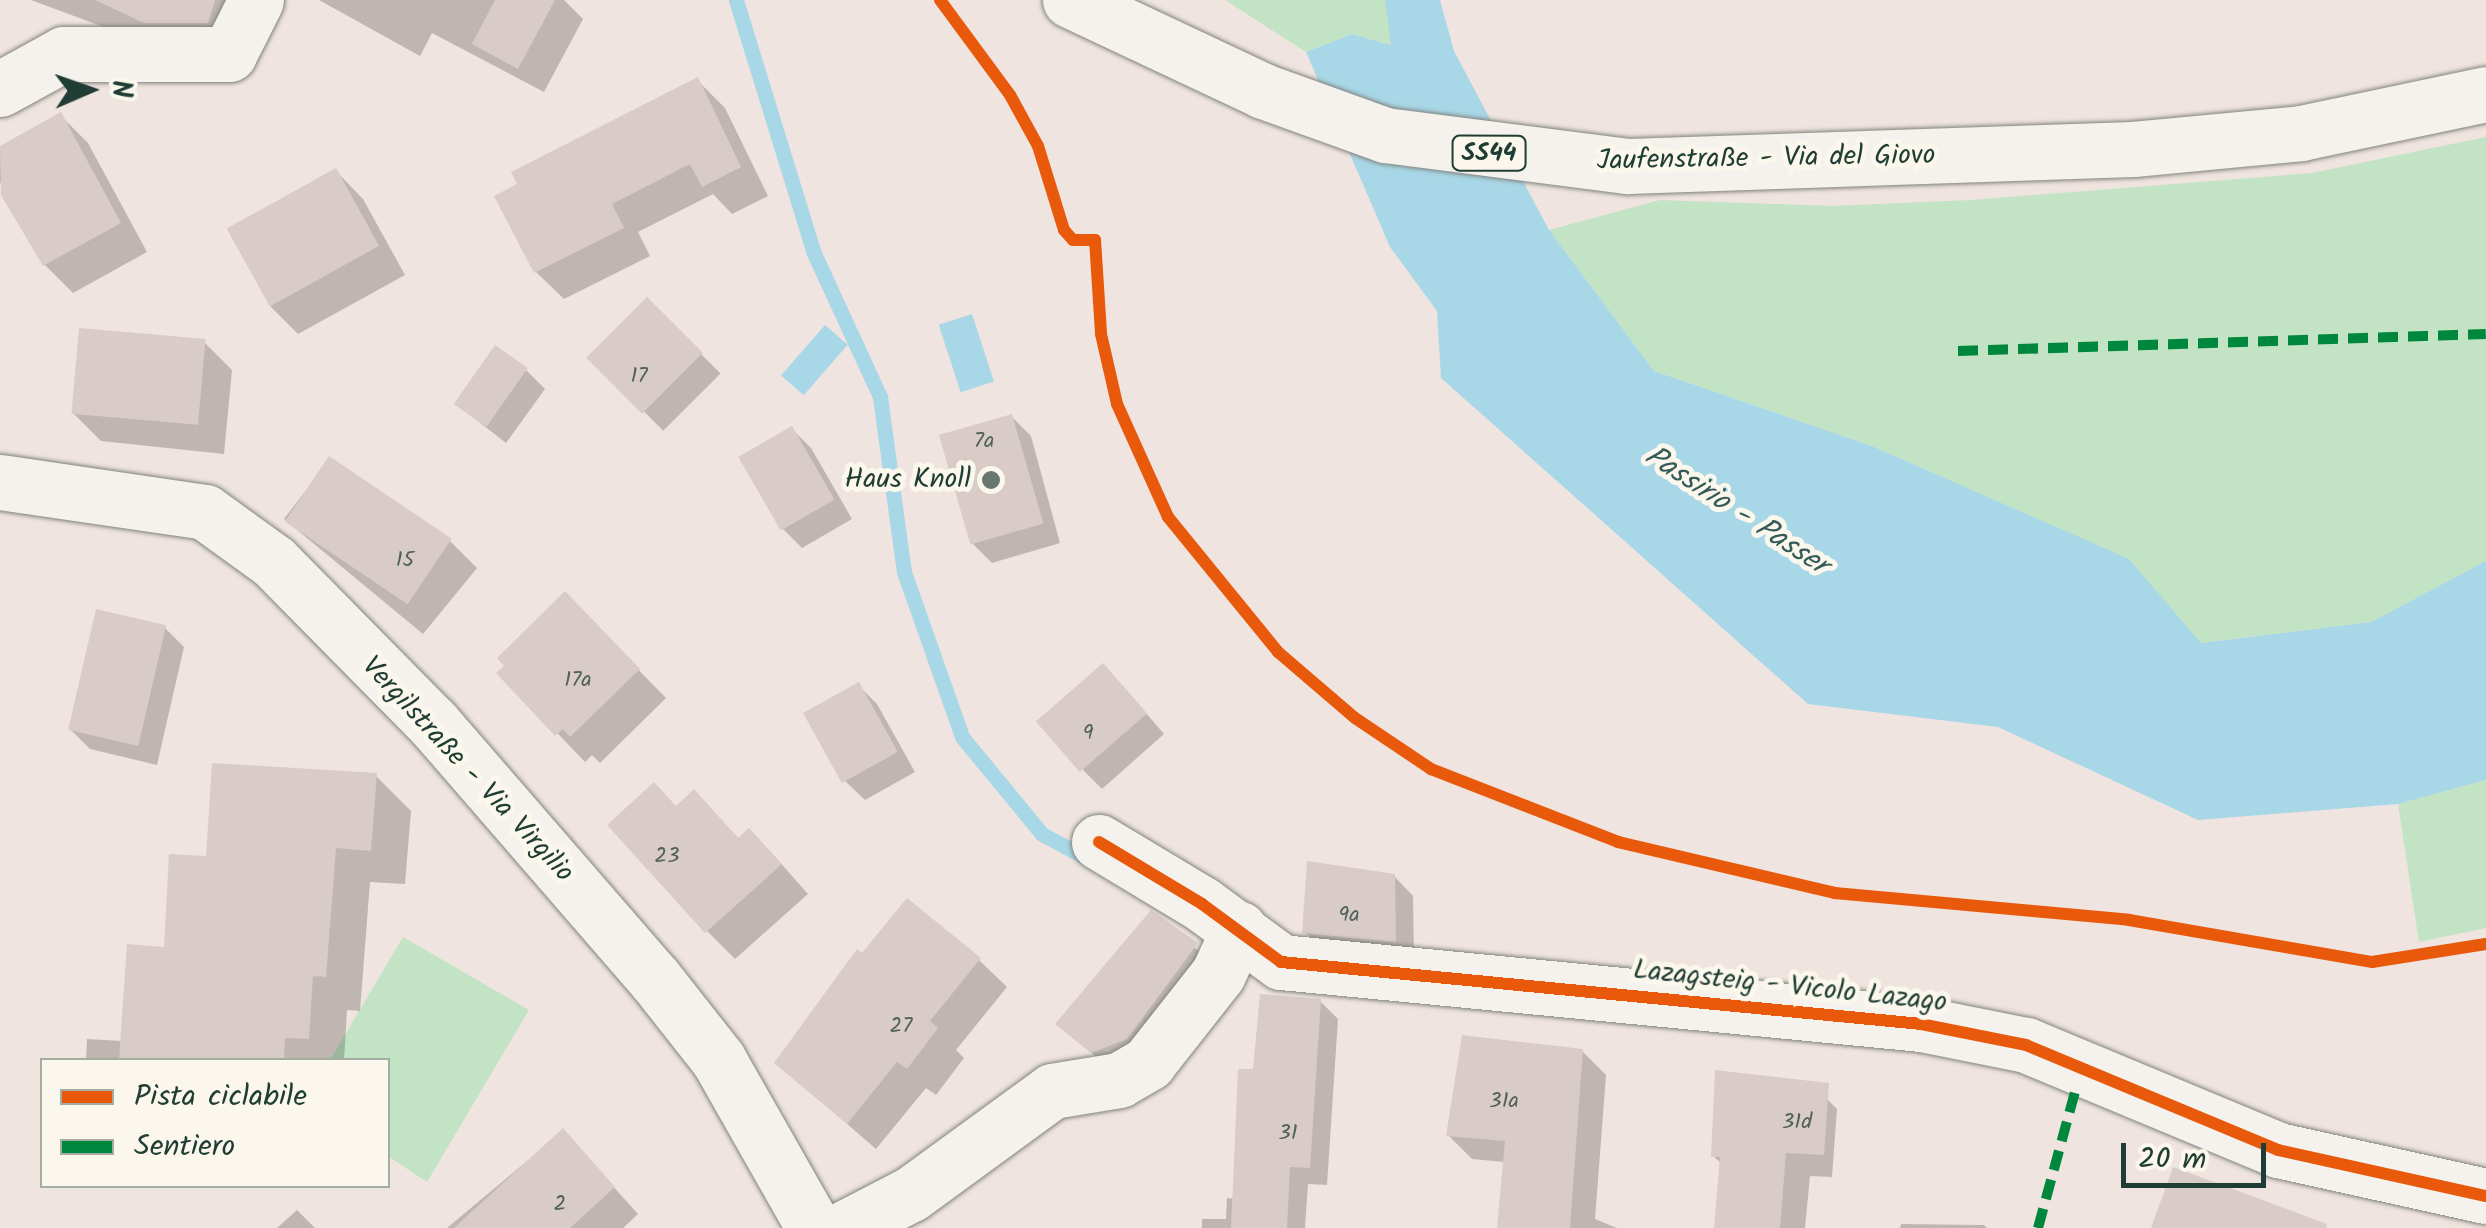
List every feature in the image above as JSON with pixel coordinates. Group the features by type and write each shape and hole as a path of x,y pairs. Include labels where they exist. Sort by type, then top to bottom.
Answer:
{"street":[{"path":"0,89 64,54 229,54 256,0"},
{"name":"Jaufenstraße - Via del Giovo","path":"1070,0 1263,91 1384,134 1628,166 1938,156 2301,133 2486,94"},
{"name":"Vergilstraße - Via Virgilio","path":"0,482 204,512 274,562 432,723 655,978 718,1059 814,1228"},
{"name":"Lazagsteig - Vicolo Lazago","path":"1098,842 1239,929 1281,962 1878,1018 2026,1044 2278,1150 2486,1196"},
{"path":"845,1228 911,1194 1052,1092 1119,1080 1148,1063 1218,974 1239,929"}],"green space":[{"path":"1225,0 1385,0 1392,45 1352,34 1306,52"},
{"path":"2486,137 2486,561 2371,622 2200,643 2128,559 1872,446 1654,371 1549,230 1660,200 1832,206 1971,200 2312,173"},
{"path":"2486,780 2486,928 2419,942 2398,804"},
{"path":"403,937 529,1010 427,1182 390,1157 390,1058 331,1058"}],"water":[{"name":"Passirio - Passer","path":"1385,0 1440,0 1454,51 1549,230 1654,371 1872,446 2129,559 2201,643 2371,622 2486,561 2486,780 2398,804 2198,820 1998,727 1808,704 1441,378 1437,311 1390,247 1306,52 1352,34 1391,45"},
{"path":"972,314 994,382 961,392 939,325"},
{"path":"825,325 848,345 804,395 781,376"}],"building":[{"path":"95,0 215,0 208,23 144,23"},
{"path":"495,0 555,0 518,69 472,44"},
{"path":"698,77 741,167 702,187 690,164 612,204 624,228 534,273 494,196 517,184 511,172"},
{"path":"61,112 121,223 43,266 1,195 0,146"},
{"path":"336,168 379,246 270,306 227,229"},
{"path":"647,297 703,353 642,414 586,358"},
{"path":"79,328 206,339 198,425 72,414"},
{"path":"495,345 528,368 486,427 454,404"},
{"name":"Haus Knoll","path":"1012,414 1043,524 970,545 939,435"},
{"path":"792,426 834,500 781,531 738,457"},
{"path":"329,456 452,539 408,604 285,521"},
{"path":"565,591 640,669 570,737 563,729 555,736 496,673 504,666 497,658"},
{"path":"96,609 166,625 138,746 68,730"},
{"path":"1103,663 1147,714 1080,772 1036,721"},
{"path":"859,682 898,752 842,783 803,713"},
{"path":"212,763 377,773 371,851 336,848 326,977 313,976 309,1039 285,1038 284,1058 119,1058 127,944 164,947 169,854 206,856"},
{"path":"654,782 676,806 694,789 738,838 749,828 782,864 705,933 607,825"},
{"path":"1307,861 1395,874 1396,942 1302,933"},
{"path":"907,898 981,958 930,1021 938,1028 907,1069 897,1062 847,1124 774,1063 857,949 862,953"},
{"path":"1151,910 1198,943 1127,1039 1091,1053 1055,1024"},
{"path":"1260,994 1321,999 1310,1168 1290,1167 1287,1228 1231,1228 1238,1069 1253,1069"},
{"path":"1462,1035 1583,1049 1570,1228 1497,1228 1505,1141 1446,1136"},
{"path":"1715,1070 1829,1083 1824,1155 1786,1153 1780,1228 1714,1228 1720,1157 1711,1157"},
{"path":"563,1128 615,1187 570,1228 454,1228"},
{"path":"2173,1167 2327,1224 2326,1228 2151,1228"}],"waterway":[{"path":"736,0 813,251 880,397 904,572 962,737 1042,834 1092,861"}],"marked path":[{"path":"1958,351 2486,334"},
{"path":"2038,1228 2077,1084"}],"cycle path":[{"path":"940,0 1010,95 1038,146 1064,230 1073,240 1095,240 1101,334 1117,404 1168,517 1278,652 1355,718 1431,769 1618,842 1835,893 2129,920 2372,962 2486,944"},
{"path":"1099,842 1202,904 1281,962 1921,1024 2026,1045 2278,1150 2486,1196"}],"place":[{"name":"Haus Knoll","path":"991,480"}]}
